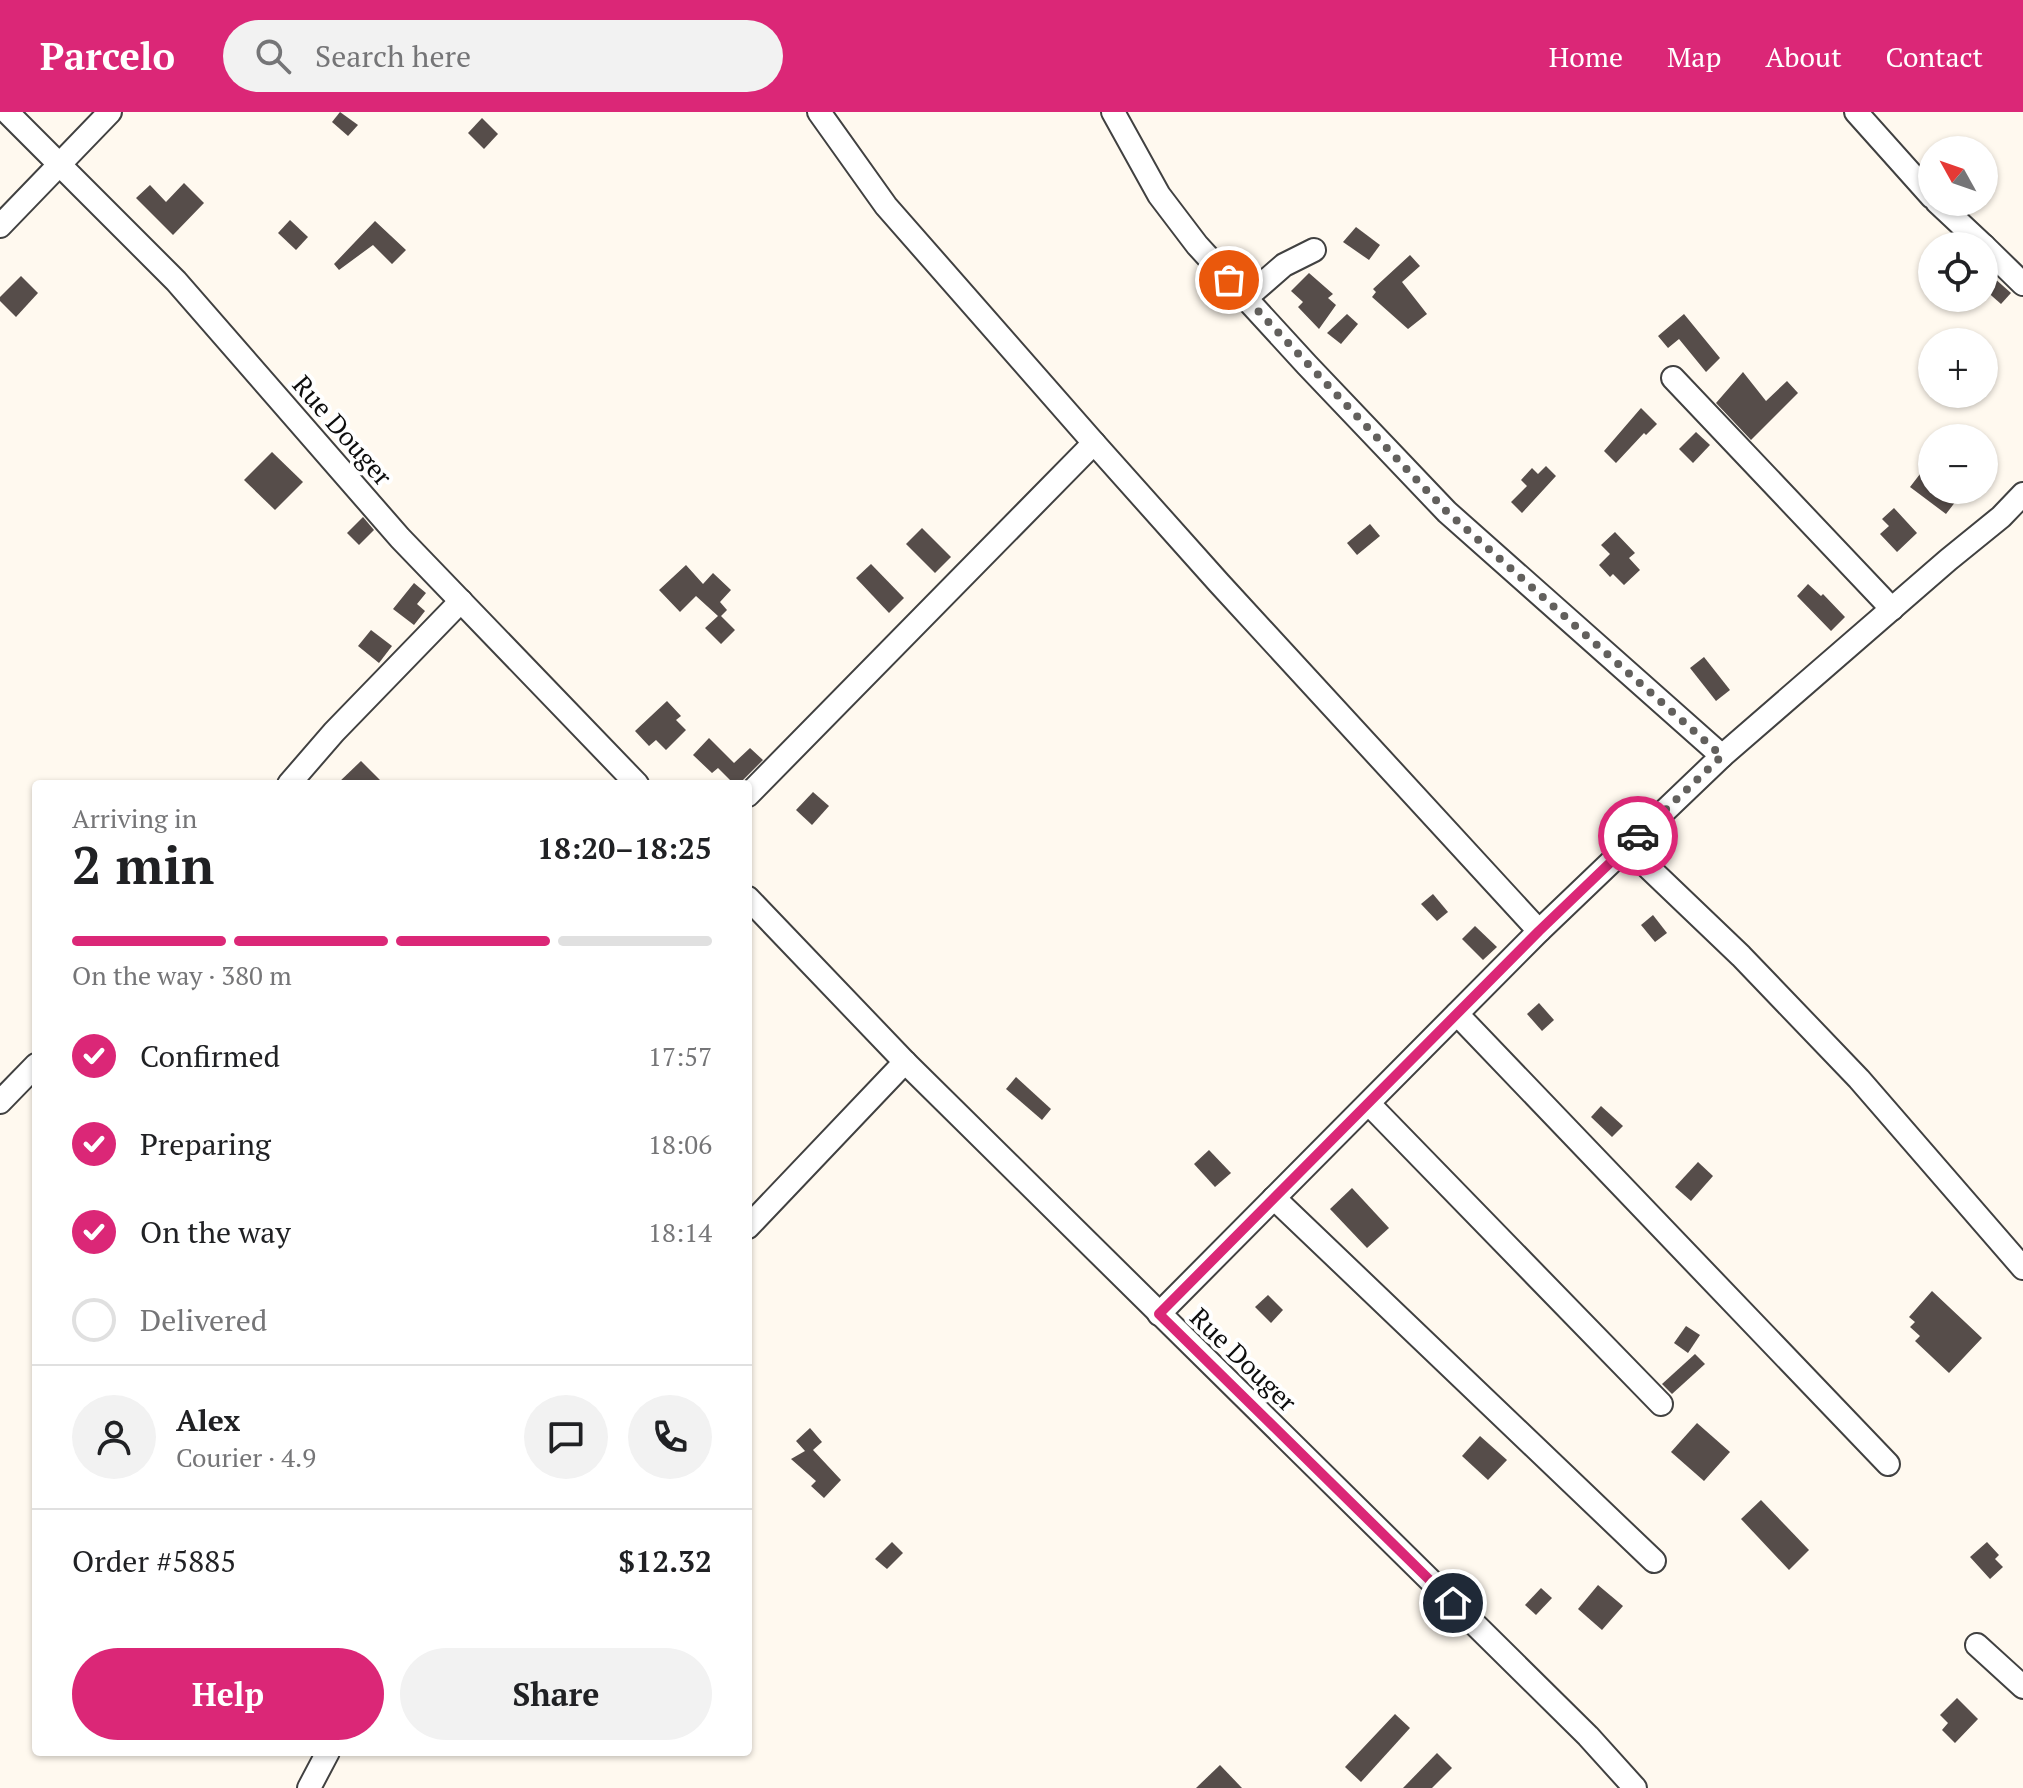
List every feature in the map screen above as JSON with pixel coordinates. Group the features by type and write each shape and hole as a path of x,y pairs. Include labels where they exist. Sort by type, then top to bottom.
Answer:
{"street":[{"name":"Rue Douger","path":"7,112 176,281 400,538 633,780"},
{"path":"0,226 110,112"},
{"path":"819,112 886,206 1094,443 1539,931"},
{"path":"1113,112 1159,195 1197,245 1447,512 1722,756"},
{"path":"1856,112 1918,181"},
{"path":"1952,216 1969,232"},
{"path":"1246,298 1284,265 1314,250"},
{"path":"1998,260 2023,284"},
{"path":"1673,378 1892,609"},
{"path":"752,791 1094,443"},
{"path":"1159,1314 1539,931 1722,756 2001,517 2023,494"},
{"path":"292,780 334,732 461,601"},
{"path":"1627,847 1741,956 1859,1079 2023,1268"},
{"name":"Rue Douger","path":"752,902 905,1062 1577,1725 1635,1788"},
{"path":"1457,1014 1888,1464"},
{"path":"752,1223 905,1062"},
{"path":"0,1102 32,1069"},
{"path":"1369,1104 1661,1404"},
{"path":"1274,1198 1654,1561"},
{"path":"1977,1645 2023,1687"},
{"path":"309,1788 326,1756"}],"building":[{"path":"340,112 358,125 348,136 332,122"},
{"path":"482,118 498,134 484,149 468,133"},
{"path":"184,183 204,203 173,235 136,198 150,185 166,202"},
{"path":"290,220 308,237 296,250 278,233"},
{"path":"375,221 406,250 392,264 373,245 339,270 334,264"},
{"path":"1356,227 1380,245 1369,260 1343,242"},
{"path":"1410,255 1420,266 1402,282 1427,314 1408,329 1372,297 1376,292 1373,289"},
{"path":"1309,273 1333,294 1328,298 1336,305 1319,329 1298,307 1303,302 1291,291"},
{"path":"21,276 38,293 16,317 0,301 0,297"},
{"path":"1998,281 2011,293 2001,304 1998,301"},
{"path":"1347,314 1358,324 1341,344 1327,333"},
{"path":"1684,314 1720,358 1706,372 1679,339 1668,348 1658,336"},
{"path":"1743,372 1766,401 1787,381 1798,393 1751,440 1716,403"},
{"path":"1641,408 1657,424 1646,435 1644,433 1616,463 1604,451"},
{"path":"1696,432 1710,445 1693,463 1679,449"},
{"path":"272,452 303,482 275,510 244,480"},
{"path":"1546,466 1556,476 1522,513 1511,502 1527,486 1521,480 1532,468 1538,474"},
{"path":"1918,477 1918,493 1910,487"},
{"path":"1933,504 1954,504 1946,514"},
{"path":"1894,508 1917,533 1897,552 1880,534 1889,526 1882,519"},
{"path":"363,517 374,530 359,545 347,533"},
{"path":"1370,524 1380,536 1357,555 1347,543"},
{"path":"922,528 951,557 935,573 906,544"},
{"path":"1615,532 1635,553 1629,558 1640,570 1624,585 1613,574 1610,577 1599,565 1610,554 1601,545"},
{"path":"871,564 904,598 889,613 856,578"},
{"path":"686,565 703,584 713,573 731,590 720,602 727,610 721,616 735,630 721,644 705,628 718,616 696,596 680,612 659,590"},
{"path":"414,583 426,593 417,604 425,611 414,625 393,609"},
{"path":"1808,584 1821,596 1823,594 1845,617 1831,631 1797,596"},
{"path":"371,630 392,646 379,663 358,646"},
{"path":"1704,657 1730,690 1716,701 1690,668"},
{"path":"667,701 681,716 676,720 686,730 666,750 656,740 649,746 635,731"},
{"path":"709,738 734,763 750,748 763,760 743,780 730,780 718,768 712,773 693,755"},
{"path":"361,761 380,780 341,780"},
{"path":"813,792 829,806 812,825 796,810"},
{"path":"1433,894 1448,912 1437,921 1421,904"},
{"path":"1653,915 1667,933 1655,942 1641,925"},
{"path":"1475,926 1497,947 1483,960 1462,939"},
{"path":"1539,1003 1554,1020 1542,1031 1527,1014"},
{"path":"1016,1077 1051,1109 1042,1120 1006,1089"},
{"path":"1601,1106 1623,1126 1612,1137 1591,1117"},
{"path":"1209,1150 1231,1173 1215,1187 1194,1164"},
{"path":"1698,1162 1713,1176 1691,1201 1675,1187"},
{"path":"1352,1188 1389,1228 1367,1248 1330,1209"},
{"path":"1932,1291 1982,1338 1949,1373 1915,1341 1920,1336 1910,1327 1915,1322 1909,1317"},
{"path":"1268,1295 1283,1310 1271,1323 1255,1307"},
{"path":"1686,1326 1700,1335 1688,1353 1674,1343"},
{"path":"1695,1354 1705,1364 1672,1394 1662,1384"},
{"path":"1697,1423 1730,1452 1704,1481 1671,1452"},
{"path":"810,1428 822,1442 813,1450 841,1480 824,1498 811,1486 816,1481 791,1459 805,1451 796,1441"},
{"path":"1480,1436 1507,1460 1488,1480 1462,1456"},
{"path":"1761,1500 1809,1550 1789,1570 1741,1519"},
{"path":"892,1542 903,1553 887,1569 875,1559"},
{"path":"1987,1542 1999,1555 1995,1559 2003,1567 1990,1579 1970,1557"},
{"path":"1598,1585 1623,1606 1602,1630 1578,1609"},
{"path":"1541,1588 1552,1598 1536,1615 1525,1605"},
{"path":"1957,1698 1978,1719 1955,1743 1942,1730 1948,1723 1940,1715"},
{"path":"1395,1714 1410,1728 1361,1782 1345,1767"},
{"path":"1437,1753 1452,1768 1432,1788 1403,1788"},
{"path":"1220,1765 1242,1788 1196,1788"}],"way so far":[{"path":"1229,280 1447,512 1722,756 1638,836"}],"route":[{"path":"1453,1603 1159,1314 1539,931 1638,836"}]}
